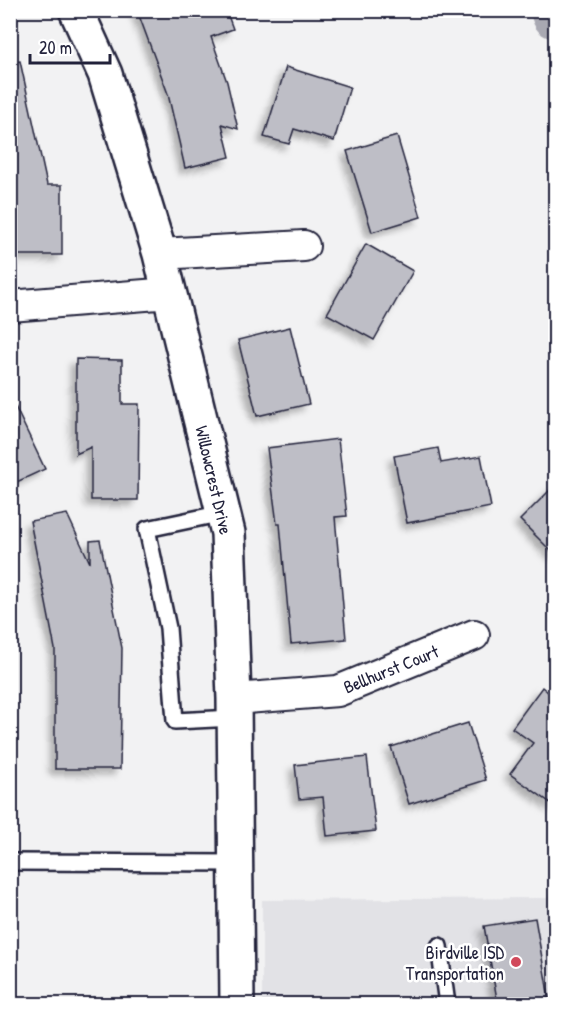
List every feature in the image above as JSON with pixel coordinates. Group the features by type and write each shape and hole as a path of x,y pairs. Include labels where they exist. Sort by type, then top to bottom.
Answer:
{"street":[{"name":"Willowcrest Drive","path":"76,10 105,74 160,254 228,533 234,709 237,1005"},
{"path":"160,254 304,246"},
{"path":"10,306 170,293"},
{"name":"Bellhurst Court","path":"234,709 338,691 474,635"}],"lane":[{"path":"223,513 147,529 168,628 175,721 234,709"},
{"path":"10,862 236,863"},
{"path":"439,946 447,1005"}],"shaded area":[{"path":"555,888 555,1004 262,1004 262,900 547,898"}],"building":[{"path":"137,10 226,10 233,29 211,37 227,82 238,129 222,124 230,157 185,168 168,94"},
{"path":"20,61 47,185 62,185 62,255 10,255 10,62"},
{"path":"286,67 350,87 334,141 294,129 289,144 264,137"},
{"path":"397,136 421,217 372,232 347,151"},
{"path":"366,244 413,271 374,340 327,314"},
{"path":"290,327 309,404 257,416 238,340"},
{"path":"76,359 122,360 122,404 139,404 138,500 91,500 91,447 76,454"},
{"path":"10,396 45,469 10,485"},
{"path":"338,439 347,516 335,517 346,639 291,644 280,524 277,524 267,448"},
{"path":"438,448 441,463 481,456 491,507 407,523 394,456"},
{"path":"555,485 555,555 520,520"},
{"path":"67,514 90,563 90,541 100,540 122,648 120,769 55,769 55,649 30,521"},
{"path":"542,687 555,698 555,806 510,774 533,743 512,728"},
{"path":"468,723 486,780 409,804 391,747"},
{"path":"367,757 376,831 327,836 323,797 299,799 295,765"},
{"name":"Birdville ISD Transportation","path":"535,918 549,998 498,1005 484,926"}],"waterway":[{"path":"554,10 556,15"}],"place":[{"name":"Birdville ISD Transportation","path":"516,962"}]}
